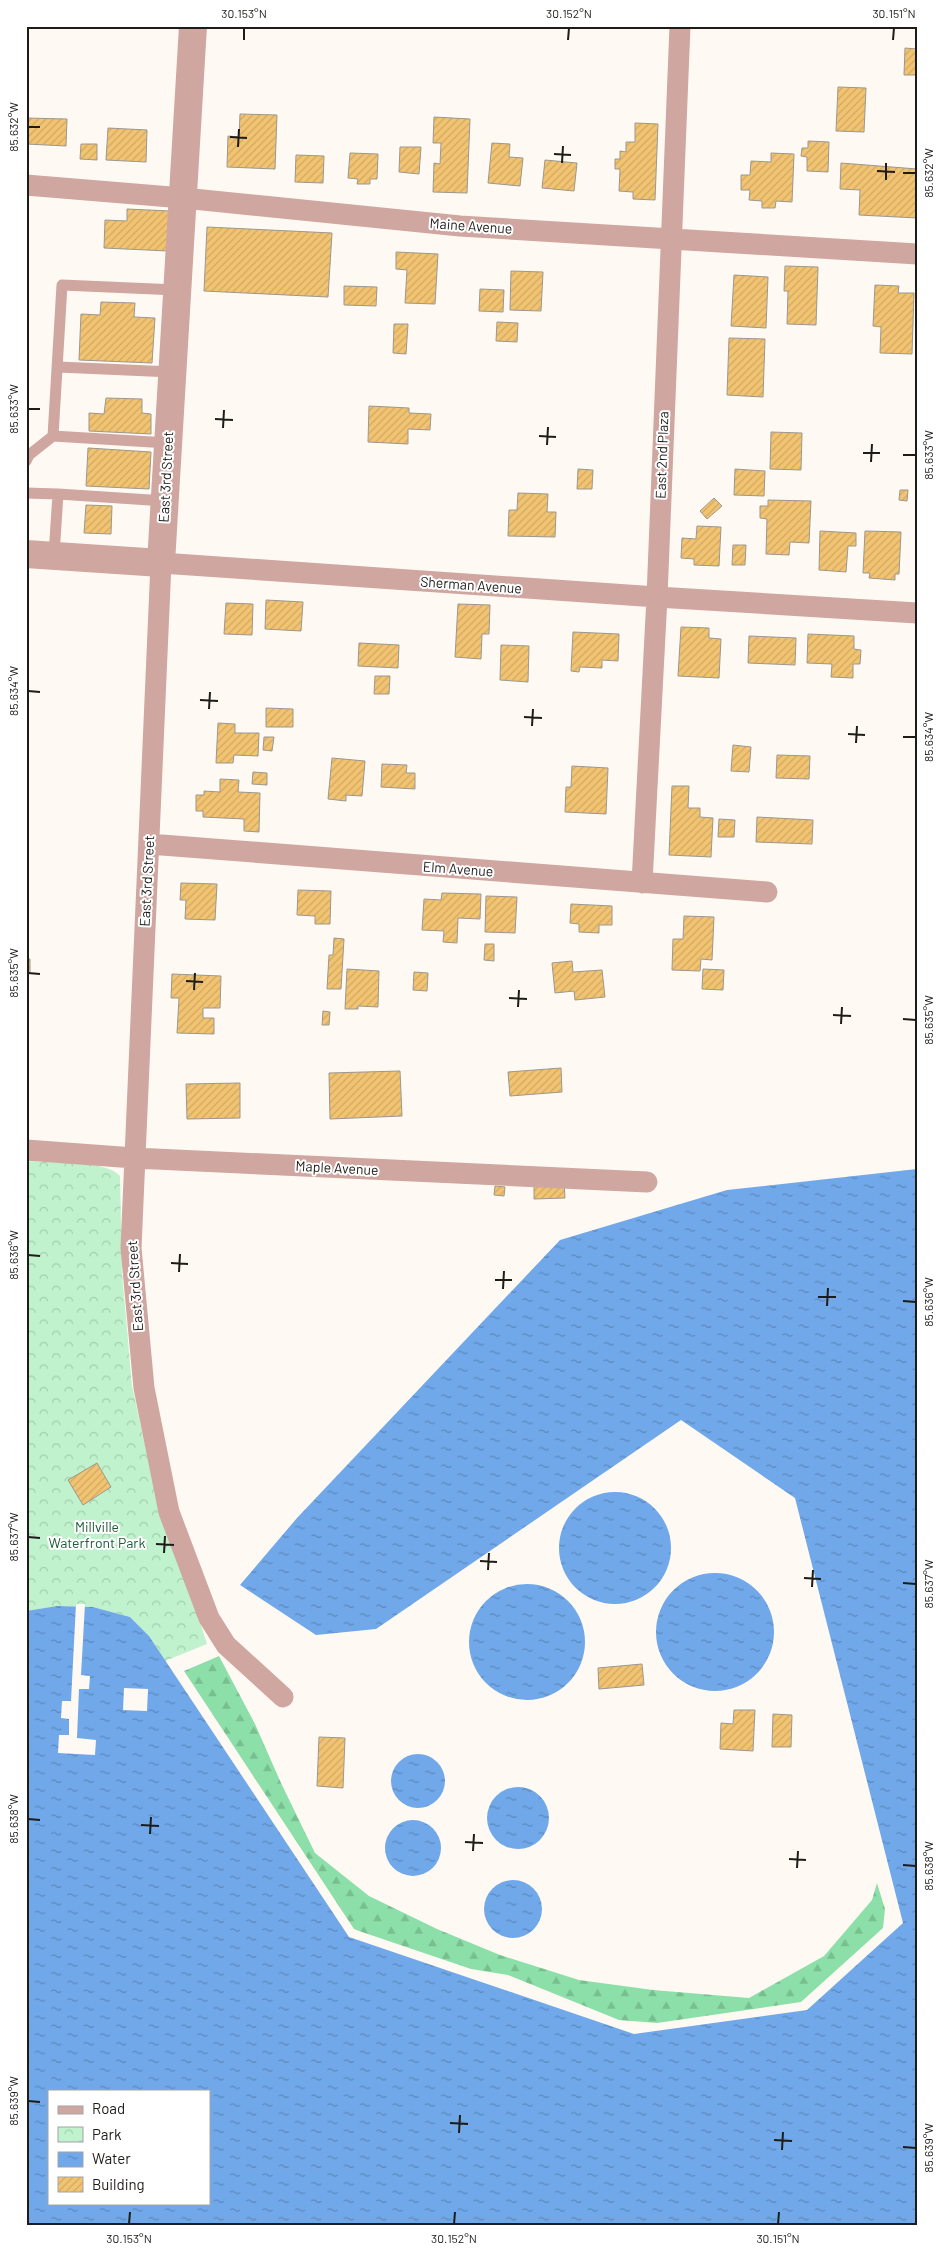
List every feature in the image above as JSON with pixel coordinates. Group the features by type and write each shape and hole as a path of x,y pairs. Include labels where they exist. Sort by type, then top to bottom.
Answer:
{"street":[{"name":"East 3rd Street","path":"193,26 161,563 131,1248 144,1388 168,1512 209,1618 226,1645 283,1697"},
{"name":"East 2nd Plaza","path":"642,883 657,598 680,26"},
{"name":"Maine Avenue","path":"26,185 183,198 460,226 917,254"},
{"name":"Sherman Avenue","path":"26,554 657,598 917,613"},
{"name":"Elm Avenue","path":"149,844 766,892"},
{"name":"Maple Avenue","path":"26,1150 134,1158 647,1182"}],"lane":[{"path":"53,436 62,285 177,290"},
{"path":"58,367 172,372"},
{"path":"26,461 29,455 53,436 168,443"},
{"path":"26,493 165,501"},
{"path":"54,557 58,494"}],"green space":[{"name":"Millville Waterfront Park","path":"26,1161 62,1162 103,1167 120,1176 122,1273 132,1386 148,1459 207,1644 165,1661 149,1636 130,1617 93,1607 57,1606 26,1611"},
{"path":"219,1656 255,1724 315,1853 369,1896 437,1929 500,1955 579,1980 653,1990 749,1998 824,1956 872,1900 877,1883 885,1909 883,1928 801,2002 657,2023 619,2020 508,1975 471,1969 354,1929 184,1671"}],"water":[{"path":"917,1169 917,2226 26,2226 26,1611 57,1606 93,1607 130,1617 149,1636 349,1937 634,2034 807,2010 903,1923 795,1498 681,1420 376,1629 316,1635 240,1585 297,1518 560,1240 727,1190"},
{"path":"615,1492 637,1496 655,1508 667,1526 671,1548 667,1570 655,1588 637,1600 615,1604 593,1600 575,1588 563,1570 559,1548 563,1526 575,1508 593,1496"},
{"path":"715,1573 726,1574 748,1583 764,1599 773,1621 773,1643 764,1665 748,1681 726,1690 715,1691 704,1690 682,1681 666,1665 657,1643 656,1632 657,1621 666,1599 682,1583 704,1574"},
{"path":"527,1584 549,1589 568,1601 580,1620 585,1642 580,1664 568,1683 549,1695 527,1700 505,1695 486,1683 474,1664 469,1642 474,1620 486,1601 505,1589"},
{"path":"413,1754 423,1754 437,1762 443,1771 445,1781 443,1791 437,1800 423,1808 413,1808 403,1803 396,1796 391,1786 391,1776 396,1766 403,1759"},
{"path":"518,1787 530,1790 540,1796 546,1806 549,1818 546,1830 540,1840 530,1846 518,1849 506,1846 496,1840 490,1830 487,1818 490,1806 496,1796 506,1790"},
{"path":"413,1820 424,1822 433,1828 439,1837 441,1848 439,1859 433,1868 424,1874 413,1876 402,1874 393,1868 387,1859 385,1848 387,1837 393,1828 402,1822"},
{"path":"513,1880 524,1882 537,1893 542,1909 540,1920 529,1933 513,1938 502,1936 489,1925 484,1909 486,1898 497,1885"}],"pier":[{"path":"76,1604 85,1604 81,1675 90,1676 89,1689 79,1689 77,1738 96,1740 95,1755 58,1753 59,1735 69,1735 69,1719 61,1718 62,1701 71,1701"},
{"path":"124,1688 148,1689 147,1711 123,1710"}],"building":[{"path":"905,48 917,49 917,75 904,75"},
{"path":"838,87 866,88 864,132 836,131"},
{"path":"240,114 277,115 275,169 227,167 228,136 239,137"},
{"path":"434,117 470,119 467,193 433,192 434,163 440,164 441,143 433,143"},
{"path":"26,118 67,119 66,146 26,144"},
{"path":"635,123 658,124 655,200 633,199 633,192 619,191 620,169 615,169 615,159 620,159 620,151 626,152 626,142 635,142"},
{"path":"108,128 147,130 146,162 106,160"},
{"path":"808,141 829,142 828,172 807,171 807,157 801,156 802,148 808,148"},
{"path":"492,143 510,144 509,157 523,158 520,186 488,183"},
{"path":"81,144 97,144 97,160 80,159"},
{"path":"400,147 421,147 419,174 399,172"},
{"path":"350,153 378,154 377,179 370,179 370,184 357,184 358,179 348,178"},
{"path":"771,153 794,154 792,202 776,201 775,208 762,208 762,201 749,200 750,190 741,190 741,175 750,175 751,161 771,162"},
{"path":"296,155 324,156 323,183 295,182"},
{"path":"545,160 577,163 574,191 542,188"},
{"path":"841,163 917,169 917,218 859,215 860,190 840,189"},
{"path":"127,209 170,211 168,251 104,248 105,220 127,221"},
{"path":"207,227 332,233 328,297 204,291"},
{"path":"396,252 438,254 435,304 405,303 407,270 396,269"},
{"path":"785,266 818,267 816,325 787,324 788,291 784,291"},
{"path":"511,271 543,272 541,311 510,310"},
{"path":"734,275 768,277 766,328 731,326"},
{"path":"875,285 899,286 898,293 914,293 912,354 880,353 881,327 873,326"},
{"path":"344,286 377,287 376,306 344,305"},
{"path":"480,289 504,290 503,312 479,311"},
{"path":"101,302 135,303 134,317 155,318 152,363 79,360 81,314 100,315"},
{"path":"497,322 518,323 517,342 496,341"},
{"path":"394,324 408,324 406,354 393,353"},
{"path":"729,338 765,339 763,397 727,395"},
{"path":"106,398 142,399 142,413 151,414 151,434 89,431 89,413 104,414"},
{"path":"369,406 409,408 409,413 431,414 430,430 408,429 408,444 368,442"},
{"path":"771,432 802,433 801,470 770,469"},
{"path":"88,448 151,452 149,489 86,486"},
{"path":"578,469 593,470 592,489 577,489"},
{"path":"735,469 765,471 764,496 734,495"},
{"path":"900,490 908,490 907,501 899,500"},
{"path":"518,493 548,494 547,512 556,512 555,537 508,536 509,510 517,510"},
{"path":"714,498 722,506 707,519 700,511"},
{"path":"768,500 811,501 809,543 790,542 789,555 766,554 767,519 760,518 760,506 768,506"},
{"path":"86,505 112,506 111,534 84,533"},
{"path":"697,526 721,527 719,566 694,565 694,559 681,558 682,538 696,539"},
{"path":"820,531 856,533 856,546 848,546 846,572 819,570"},
{"path":"865,531 901,532 899,574 895,574 895,580 869,578 870,573 863,573"},
{"path":"733,545 746,545 745,565 732,565"},
{"path":"266,600 303,602 301,631 265,629"},
{"path":"226,603 253,604 252,635 224,634"},
{"path":"458,604 490,605 489,634 482,634 481,659 455,657"},
{"path":"681,627 709,628 709,638 721,639 719,678 678,676"},
{"path":"573,632 619,634 618,661 602,660 602,668 580,667 579,672 571,671"},
{"path":"808,634 854,636 854,649 861,650 860,664 853,664 853,678 831,677 832,664 807,663"},
{"path":"749,636 796,638 795,665 748,663"},
{"path":"359,643 399,645 398,668 358,666"},
{"path":"501,645 529,646 528,682 500,680"},
{"path":"375,676 390,676 389,694 374,694"},
{"path":"266,708 293,709 293,727 266,727"},
{"path":"218,723 235,724 235,733 259,733 258,756 234,755 233,763 216,763"},
{"path":"264,737 274,737 272,751 263,750"},
{"path":"733,745 751,747 749,772 731,771"},
{"path":"777,755 810,756 809,779 776,778"},
{"path":"332,758 365,761 362,796 346,795 346,801 328,799"},
{"path":"382,764 407,765 406,773 415,773 415,789 381,787"},
{"path":"572,766 608,768 606,814 565,812 566,787 571,787"},
{"path":"253,772 267,773 267,785 252,784"},
{"path":"220,779 239,780 238,792 260,793 259,832 244,831 244,819 203,817 203,811 196,811 196,795 204,795 204,791 220,792"},
{"path":"672,786 689,786 688,808 700,808 700,817 713,818 711,857 669,855"},
{"path":"757,817 813,820 812,844 756,842"},
{"path":"719,819 735,820 734,837 718,837"},
{"path":"181,883 217,884 215,920 185,919 186,900 180,900"},
{"path":"298,890 331,891 330,924 315,924 315,916 297,915"},
{"path":"442,893 481,894 480,919 458,918 457,943 443,942 444,931 422,930 424,899 441,900"},
{"path":"486,896 517,897 515,933 485,932"},
{"path":"571,904 612,906 612,925 599,925 599,933 579,932 579,924 570,923"},
{"path":"684,916 714,917 712,960 701,959 700,971 672,970 673,939 683,939"},
{"path":"334,938 344,939 341,989 327,989 329,955 333,955"},
{"path":"485,944 494,944 494,961 484,960"},
{"path":"26,959 30,959 30,973 26,973"},
{"path":"572,961 573,972 602,970 605,997 575,1000 574,991 555,993 552,963"},
{"path":"347,969 379,971 378,1007 358,1006 358,1009 345,1009"},
{"path":"703,969 724,970 723,990 702,989"},
{"path":"414,972 428,973 427,991 413,990"},
{"path":"172,974 221,976 220,1008 203,1008 203,1018 214,1018 214,1034 177,1033 179,998 171,998"},
{"path":"323,1011 330,1012 329,1025 322,1025"},
{"path":"561,1068 562,1092 510,1096 508,1072"},
{"path":"400,1071 402,1116 330,1119 329,1073"},
{"path":"240,1083 240,1118 187,1119 186,1084"},
{"path":"564,1182 565,1198 534,1199 534,1183"},
{"path":"495,1186 505,1187 504,1196 494,1195"},
{"path":"97,1463 111,1487 83,1505 68,1480"},
{"path":"642,1664 644,1685 599,1689 598,1668"},
{"path":"734,1710 755,1710 753,1751 720,1749 721,1723 733,1724"},
{"path":"773,1714 792,1715 791,1747 772,1747"},
{"path":"319,1737 345,1738 343,1788 317,1786"}]}
